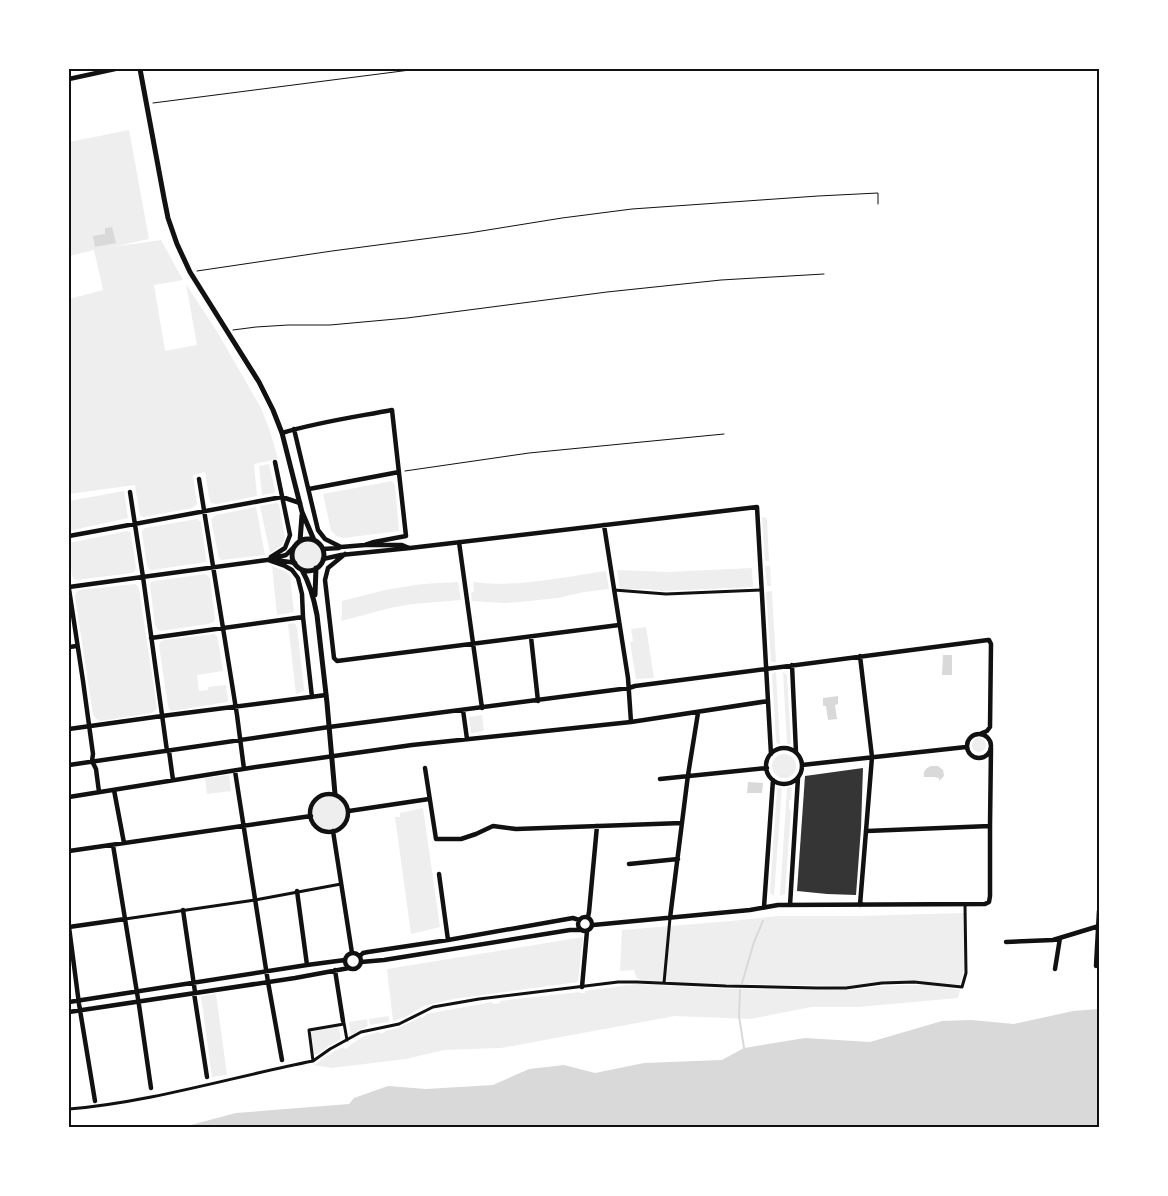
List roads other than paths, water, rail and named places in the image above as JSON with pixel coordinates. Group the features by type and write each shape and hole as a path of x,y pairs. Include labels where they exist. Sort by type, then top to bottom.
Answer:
{"street":[{"path":"69,78 115,69"},
{"path":"140,69 168,218 176,244 190,272 259,382 273,410 282,432 302,512 314,540"},
{"path":"282,432 392,410 406,536 366,545"},
{"path":"294,429 318,530 325,539 341,547"},
{"path":"267,560 285,548 290,535 276,462"},
{"path":"309,489 399,472"},
{"path":"200,479 244,769"},
{"path":"130,492 173,780"},
{"path":"69,536 282,497 300,503"},
{"path":"323,559 345,554 757,507 771,754"},
{"path":"300,541 302,512"},
{"path":"604,525 629,688 631,722"},
{"path":"99,792 96,769 92,761 93,754 84,681 69,588 267,560 286,554 300,541 314,540 323,549 324,554 321,564 316,568 302,570"},
{"path":"459,542 482,708"},
{"path":"323,549 366,545 402,545 410,548"},
{"path":"294,547 292,555 295,563 302,570 308,581 314,600 326,695 335,794"},
{"path":"345,554 328,568 325,580 334,658 337,662 619,625"},
{"path":"267,560 295,563"},
{"path":"267,560 284,566 294,572 298,578 302,594 312,697"},
{"path":"314,600 316,568"},
{"path":"614,590 666,594 761,590"},
{"path":"151,638 304,617"},
{"path":"531,637 538,700"},
{"path":"69,765 329,727 989,640 991,644 990,727 987,732 971,736 966,747 969,754 976,758 984,757 991,748"},
{"path":"69,647 77,646"},
{"path":"860,656 872,757 860,905"},
{"path":"792,665 796,752"},
{"path":"69,729 326,695"},
{"path":"69,797 412,745 631,722 768,702"},
{"path":"463,710 467,739"},
{"path":"664,983 670,918 698,713"},
{"path":"360,959 384,960 570,930 591,929 593,925 750,910 764,907 790,905 985,904 990,899 991,744 988,737 982,733"},
{"path":"802,764 966,747"},
{"path":"790,905 798,778 802,764 796,752 791,749 775,750 768,758 767,768 773,780 780,784 785,784 798,778"},
{"path":"984,757 987,759 990,768"},
{"path":"425,768 436,839 461,839 493,826 516,828 682,823"},
{"path":"660,779 767,768"},
{"path":"235,771 266,971 282,1060"},
{"path":"764,907 773,780"},
{"path":"114,790 124,843"},
{"path":"328,793 340,796 344,800 348,811 348,816 343,826 333,832 321,830 316,826 310,810 316,798 328,793"},
{"path":"348,811 429,799"},
{"path":"69,852 311,816"},
{"path":"588,917 597,826"},
{"path":"866,831 990,826"},
{"path":"333,832 352,953"},
{"path":"113,845 151,1088"},
{"path":"629,864 678,859"},
{"path":"439,874 448,940"},
{"path":"95,1101 78,1000 69,927 255,900 340,884"},
{"path":"297,891 307,965"},
{"path":"69,1109 144,1098 313,1061 361,1032 399,1024 432,1007 479,999 618,982 846,988 882,983 914,982 962,987 966,973 965,905"},
{"path":"183,910 207,1077"},
{"path":"1096,966 1099,911"},
{"path":"69,1012 357,968 363,953 573,918 579,920 588,917"},
{"path":"588,917 593,925"},
{"path":"579,920 579,926 584,930"},
{"path":"1006,942 1053,940 1099,926"},
{"path":"582,987 584,930"},
{"path":"1055,969 1060,938"},
{"path":"349,968 345,960 347,955 357,954 360,959"},
{"path":"69,1002 345,960"},
{"path":"335,970 347,1040"},
{"path":"313,1061 309,1030 343,1022"}],"waterway":[{"path":"742,983 754,942 763,921"},
{"path":"740,990 739,1016 744,1048"}]}
